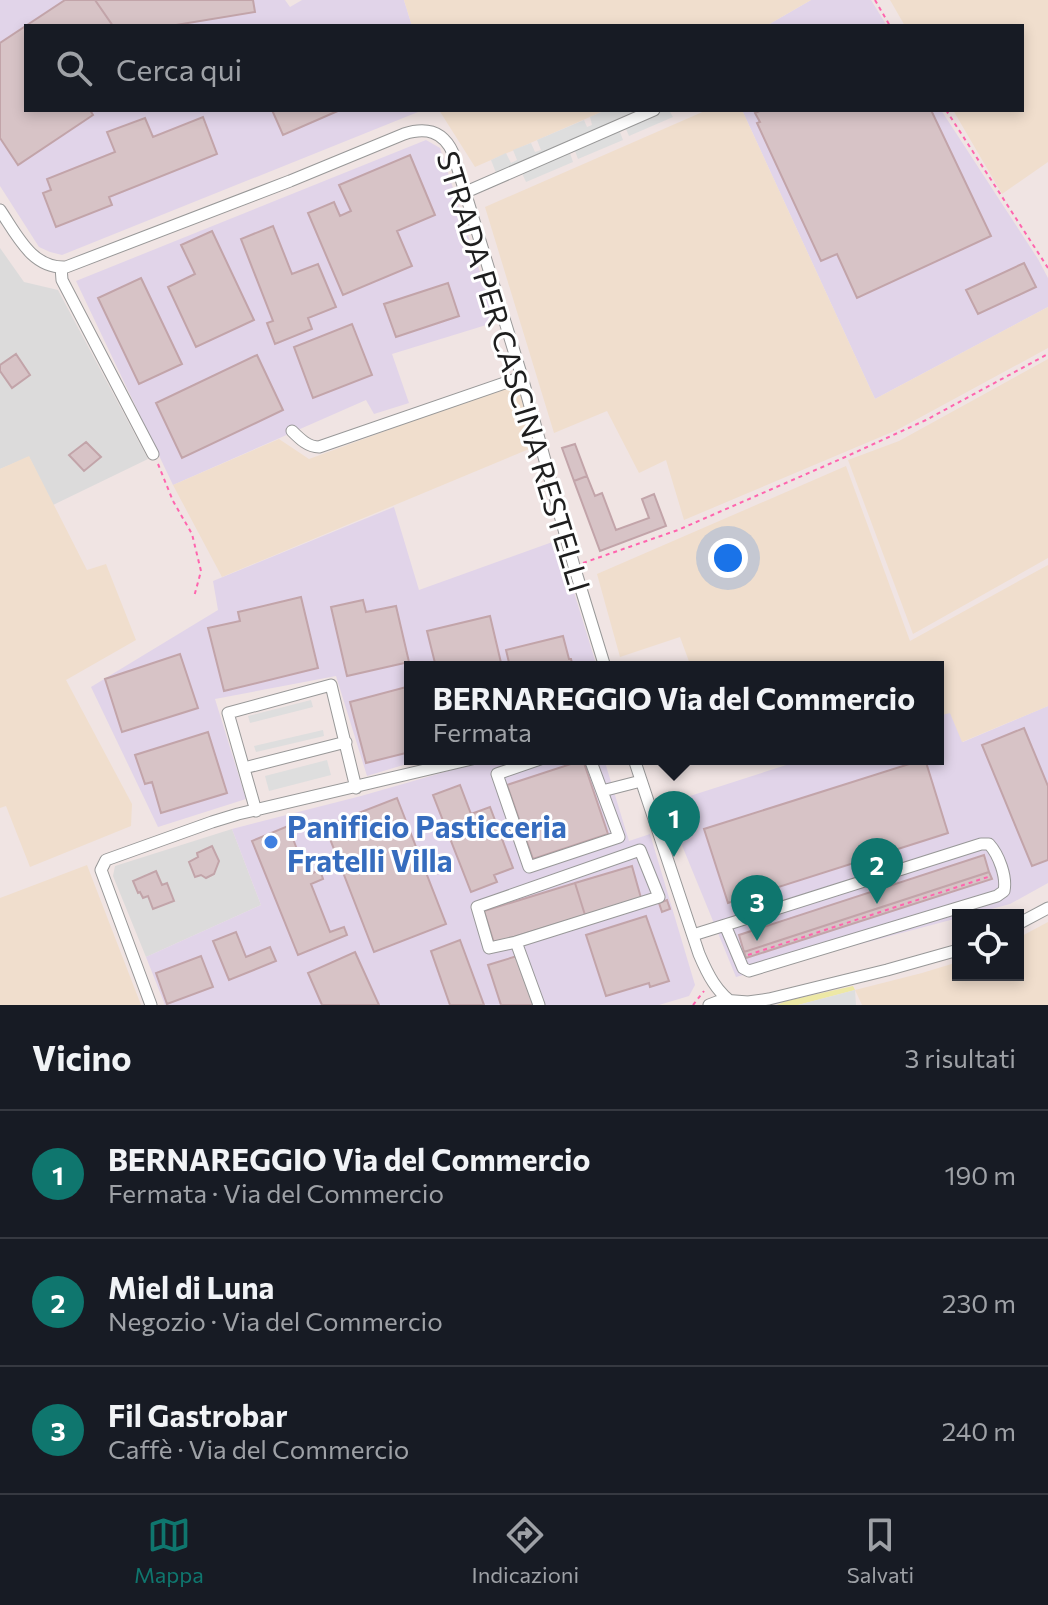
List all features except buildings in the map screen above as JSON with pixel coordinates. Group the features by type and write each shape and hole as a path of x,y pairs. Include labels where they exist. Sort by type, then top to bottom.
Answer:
{"street":[{"path":"466,192 649,112"},
{"name":"STRADA PER CASCINA RESTELLI","path":"61,267 290,181 404,134 418,130 437,134 449,144 466,192 603,661"},
{"path":"0,210 32,255 41,262 61,267 62,280 153,454"},
{"path":"292,431 305,443 319,447 522,377"},
{"path":"256,811 228,713 331,685 356,788"},
{"path":"244,768 346,742"},
{"path":"151,1005 101,870 106,860 212,822 448,765"},
{"path":"523,765 497,774 529,867 619,837 592,765"},
{"path":"636,765 707,973 708,1005"},
{"path":"602,791 641,781"},
{"path":"693,935 981,844 989,844 995,850 1006,882 1004,891 997,896 749,971 743,968 725,925"},
{"path":"640,850 659,897 516,942 489,948 477,907 640,850"},
{"path":"1024,921 1048,908"},
{"path":"516,942 539,1005"},
{"path":"708,1005 716,1001 766,1002 952,952"},
{"path":"707,973 732,1003"}],"path":[{"path":"875,0 889,24"},
{"path":"947,112 1048,268"},
{"path":"574,566 678,530 926,420 1048,354"},
{"path":"153,454 173,501 192,534 201,571 194,597"},
{"path":"745,956 991,876"},
{"path":"693,1005 704,991"}],"shaded area":[{"path":"0,0 285,0 290,7 302,0 404,0 411,24 24,24 24,112 418,112 62,255 39,247 0,186"},
{"path":"404,0 811,0 769,24 411,24"},
{"path":"811,0 871,0 886,24 769,24"},
{"path":"890,0 1048,0 1048,162 1002,194 954,112 1024,112 1024,24 904,24"},
{"path":"440,112 601,112 475,167"},
{"path":"601,112 670,112 673,117 629,136 626,129 620,132 623,140 578,159 575,151 570,153 573,162 526,182 520,169 498,178 491,160 506,153 511,163 517,160 513,150 531,143 535,152 541,150 537,140 584,120 587,127 592,125 590,117"},
{"path":"702,112 743,112 875,399 1048,307 1048,348 897,430 684,520 666,460 639,473 607,411 554,433 485,207"},
{"path":"743,112 942,112 1048,278 1048,307 875,399"},
{"path":"426,140 440,148 496,322 392,354 409,403 374,414 366,400 173,485 76,281"},
{"path":"0,248 24,282 58,290 148,459 53,505 29,457 0,469"},
{"path":"1048,359 1048,558 913,634 848,460 899,441"},
{"path":"511,385 520,390 534,447 222,577 173,485 279,439 309,459"},
{"path":"29,456 87,570 106,564 136,640 66,680 132,804 131,826 30,867 6,806 0,808 0,469"},
{"path":"846,466 910,641 1048,565 1048,706 962,742 950,713 944,714 944,661 689,661 680,637 620,657 597,574"},
{"path":"394,507 419,590 558,540 595,661 404,661 404,765 367,776 336,676 215,699 246,799 158,827 91,687 218,610 213,581"},
{"path":"311,700 313,707 250,723 248,716"},
{"path":"1048,706 1048,883 1010,904 991,909 952,909 952,920 736,977 665,804 786,765 944,765 944,714 950,712 963,742"},
{"path":"323,730 324,736 256,752 254,746"},
{"path":"327,760 331,775 269,791 265,776"},
{"path":"469,765 606,765 629,841 650,834 695,985 689,996 659,1005 165,1005 146,957 261,905 232,829"},
{"path":"232,829 261,905 146,957 113,876 115,866"},
{"path":"87,865 141,1005 0,1005 0,898"},
{"path":"1048,922 1048,1005 862,1005 855,990 952,964 952,981 1024,981 1024,935"},
{"path":"853,986 855,990 798,1005 777,1005 786,1001"},
{"path":"855,990 856,1005 798,1005"}],"place":[{"name":"Panificio Pasticceria Fratelli Villa","path":"271,842"},
{"name":"BERNAREGGIO Via del Commercio","path":"674,857"},
{"name":"Miel di Luna","path":"877,904"},
{"name":"Fil Gastrobar","path":"757,941"}]}
